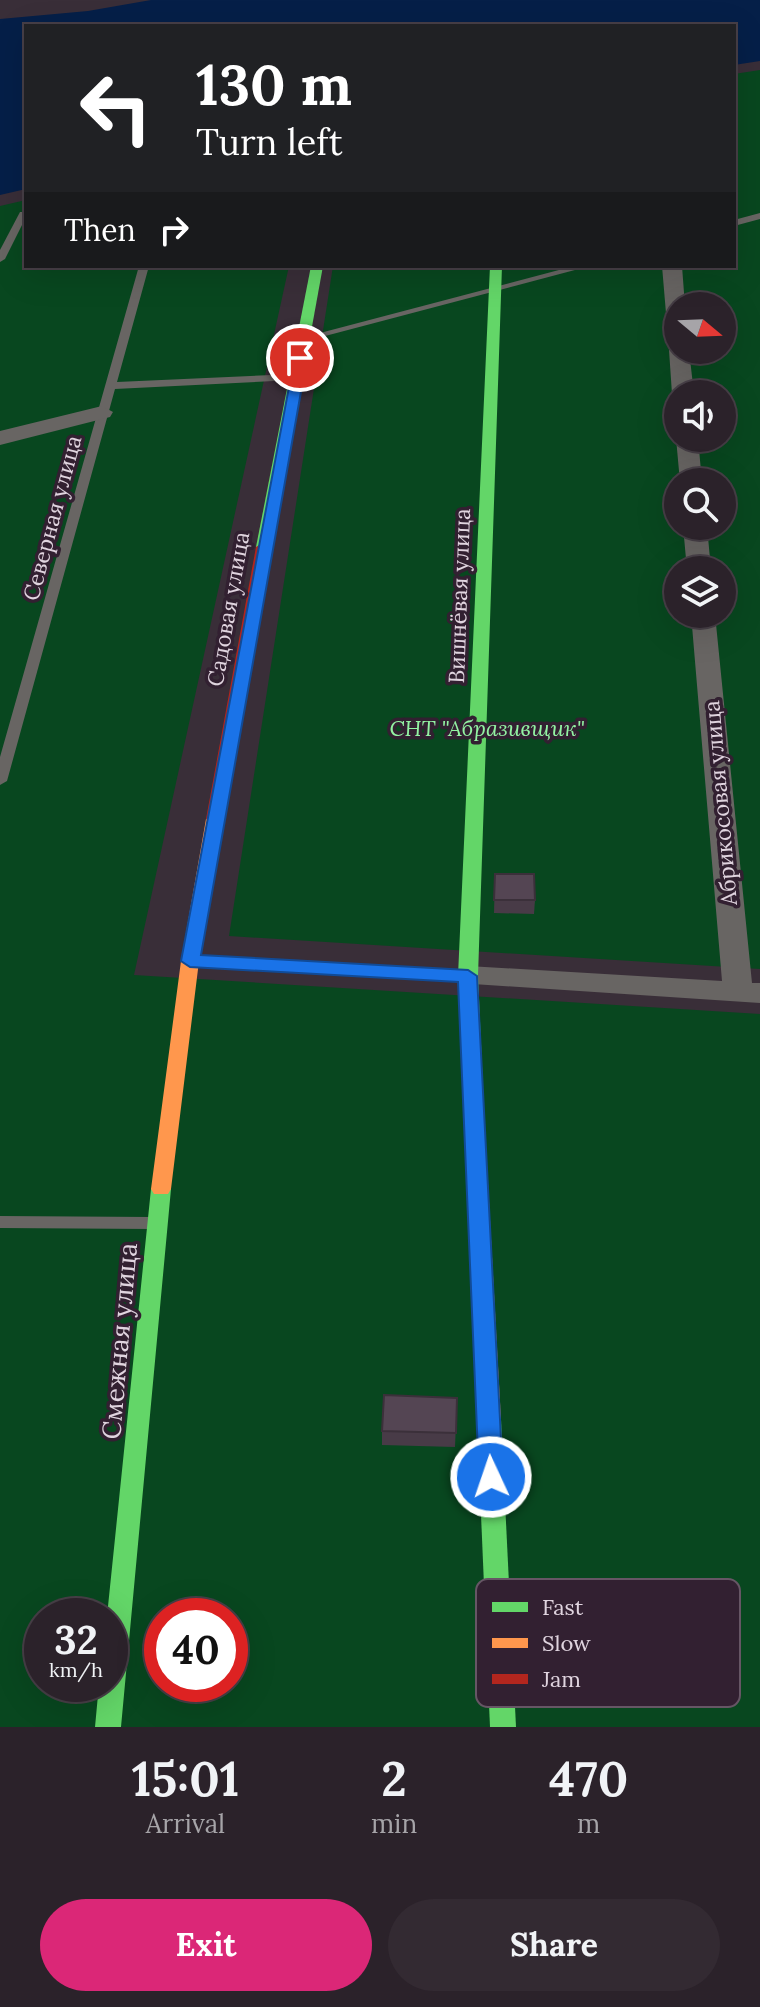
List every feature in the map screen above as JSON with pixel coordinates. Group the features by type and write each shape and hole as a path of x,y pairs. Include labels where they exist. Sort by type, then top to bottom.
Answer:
{"street":[{"name":"Садовая улица","path":"190,961 294,377 306,338 317,268"},
{"name":"Вишнёвая улица","path":"496,268 468,976 496,1579"},
{"path":"672,268 674,292"},
{"path":"0,438 102,412"},
{"name":"Абрикосовая улица","path":"705,628 749,993"},
{"name":"Смежная улица","path":"108,1727 157,1223 190,961"},
{"path":"468,976 749,993"},
{"name":"Вишнёвая улица","path":"502,1707 503,1727"}],"lane":[{"path":"0,259 23,214"},
{"path":"736,222 760,216"},
{"name":"Северная улица","path":"0,781 143,268"},
{"path":"306,338 578,268"},
{"path":"109,386 294,377"},
{"path":"190,961 468,976"},
{"path":"0,1222 157,1223"}],"green space":[{"name":"СНТ \"Абразивщик\"","path":"760,70 760,969 229,936 333,268 736,268 736,74"},
{"path":"24,200 24,268 289,268 134,975 760,1014 760,1727 0,1727 0,206"}],"water":[{"path":"151,0 760,0 760,61 736,65 736,24 24,24 24,189 0,195 0,19 88,11"}],"building":[{"path":"495,874 534,874 535,900 494,900"},
{"path":"384,1395 457,1398 456,1433 382,1431"}],"traffic: fast":[{"path":"264,547 317,268"},
{"path":"474,1111 468,976 496,268"},
{"path":"108,1727 161,1189"},
{"path":"489,1420 496,1579"},
{"path":"502,1707 503,1727"}],"traffic: slow":[{"path":"161,1189 190,961 215,819"},
{"path":"474,1111 489,1420"}],"traffic: jam":[{"path":"215,819 264,547"}],"route":[{"path":"300,358 294,377 190,961 468,976 491,1477"}]}
